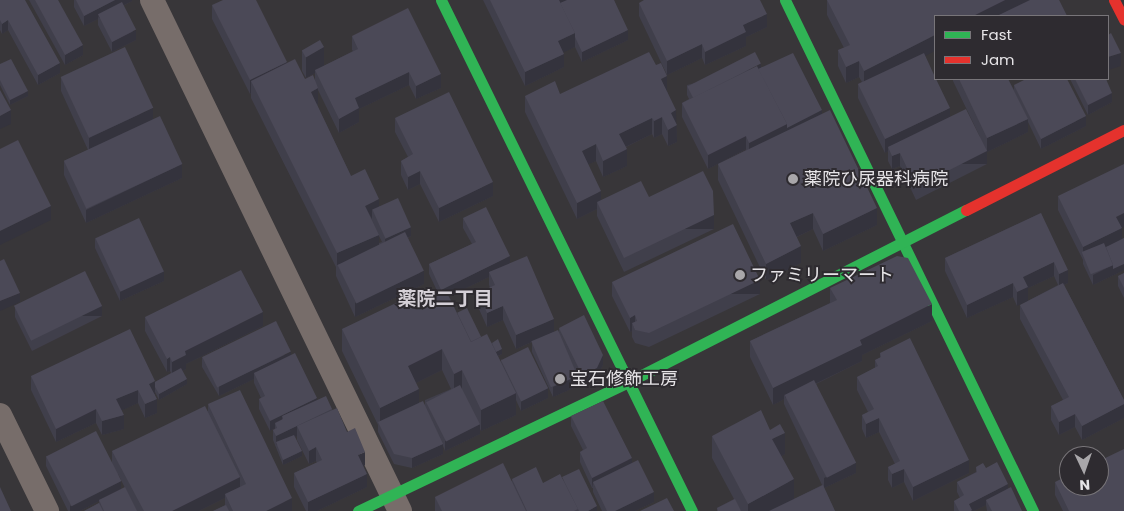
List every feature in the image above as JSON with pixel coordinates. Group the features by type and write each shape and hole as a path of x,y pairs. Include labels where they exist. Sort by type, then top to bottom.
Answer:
{"street":[{"path":"152,0 396,503"},
{"path":"441,0 692,511"},
{"path":"785,0 901,244 1033,511"},
{"path":"1114,0 1124,20"},
{"path":"358,511 396,503 628,382 1124,130"},
{"path":"0,416 47,511"}],"building":[{"path":"0,0 25,0 60,63 38,75 8,20 2,24 0,20"},
{"path":"35,0 58,0 83,45 65,55"},
{"path":"76,0 115,0 84,16"},
{"path":"223,0 256,0 287,62 250,80 212,5"},
{"path":"490,0 559,0 575,33 558,41 564,54 525,72"},
{"path":"567,0 614,0 628,30 582,52 560,3"},
{"path":"644,0 760,0 767,14 743,25 746,32 705,52 702,44 667,61 639,3"},
{"path":"827,0 1005,0 975,15 934,15 934,36 864,71 859,61 846,67 838,50 850,45"},
{"path":"1030,0 1059,0 1066,15 999,15"},
{"path":"122,2 136,30 112,42 98,14"},
{"path":"408,8 441,74 416,86 409,72 355,98 359,108 339,119 315,70 358,49 352,36"},
{"path":"1111,33 1121,53 1109,57 1109,34"},
{"path":"320,40 324,47 306,57 302,50"},
{"path":"125,47 153,108 89,138 61,77"},
{"path":"649,52 656,65 661,63 667,76 661,79 676,110 671,113 677,125 668,130 662,117 654,121 652,118 619,134 627,149 603,161 596,144 582,151 601,191 577,203 525,96 555,81 560,94"},
{"path":"755,52 761,64 693,98 687,87"},
{"path":"793,53 822,110 787,128 787,124 758,69"},
{"path":"924,53 934,75 934,80 936,80 950,108 885,139 858,84"},
{"path":"11,59 28,91 10,100 0,80 0,64"},
{"path":"295,59 305,79 313,75 318,88 311,92 351,176 365,169 379,199 365,206 379,235 337,253 251,81"},
{"path":"757,66 787,124 749,143 746,136 708,155 682,103"},
{"path":"959,80 1008,80 1028,119 987,138"},
{"path":"1024,80 1068,80 1086,116 1041,139 1014,85"},
{"path":"1076,80 1106,80 1112,93 1088,105"},
{"path":"0,90 11,110 0,116"},
{"path":"449,92 493,182 439,208 420,171 408,177 401,161 413,154 395,118"},
{"path":"966,109 987,151 916,187 900,153 892,156 888,147"},
{"path":"830,110 877,208 823,234 813,213 790,223 801,246 766,264 718,164"},
{"path":"160,116 182,164 86,209 64,161"},
{"path":"18,140 51,206 0,231 0,149"},
{"path":"1124,164 1124,213 1116,217 1122,228 1083,247 1058,196"},
{"path":"703,171 713,191 714,215 624,258 597,202 641,181 649,197"},
{"path":"398,198 411,227 385,239 372,209"},
{"path":"486,207 510,256 441,290 429,264 476,242 463,218"},
{"path":"1041,213 1068,270 1059,274 1054,262 1023,277 1028,287 1017,292 1013,283 967,305 945,258"},
{"path":"139,218 164,271 120,292 95,238"},
{"path":"733,224 760,280 649,333 635,330 632,323 637,321 635,315 630,318 612,282"},
{"path":"405,232 424,271 356,304 338,265"},
{"path":"1124,238 1124,264 1113,269 1106,247"},
{"path":"1104,243 1113,265 1091,274 1082,252"},
{"path":"527,256 554,319 516,335 503,306 487,313 478,293 495,285 489,272"},
{"path":"897,256 908,258 932,304 860,340 862,345 773,388 750,341 837,300 830,288"},
{"path":"4,259 20,293 0,301 0,261"},
{"path":"241,270 263,312 185,351 186,355 172,362 170,357 167,359 145,317"},
{"path":"85,271 102,306 31,341 14,306"},
{"path":"1124,273 1124,288 1118,276"},
{"path":"1063,283 1124,400 1124,404 1082,426 1075,414 1059,422 1051,406 1069,397 1020,305"},
{"path":"421,291 425,301 446,291 471,342 487,334 516,393 481,410 462,370 454,374 442,349 408,366 419,389 380,408 342,329"},
{"path":"467,308 481,337 471,342 457,313"},
{"path":"584,315 603,355 597,368 582,375 559,328"},
{"path":"276,321 291,352 217,388 202,357"},
{"path":"130,329 155,381 149,384 157,399 145,404 138,390 116,399 124,415 102,421 96,409 56,429 31,376"},
{"path":"558,330 578,376 551,387 531,341"},
{"path":"910,338 969,460 913,487 904,469 892,474 888,467 900,461 879,418 866,424 862,415 874,409 857,377 878,366 875,360 881,357 880,353"},
{"path":"498,339 502,349 496,352 492,343"},
{"path":"528,347 548,388 521,401 501,360"},
{"path":"295,353 317,398 270,421 259,399 265,396 254,373"},
{"path":"181,368 187,379 159,394 155,387 155,382"},
{"path":"814,380 856,463 827,478 785,395"},
{"path":"460,385 480,424 446,441 426,402"},
{"path":"240,390 292,498 266,511 233,511 225,494 246,484 208,404"},
{"path":"326,396 332,409 276,436 273,430 277,428 275,423 283,419 282,416"},
{"path":"423,401 443,444 412,458 394,454 378,422"},
{"path":"603,401 632,458 592,478 580,452 587,448 571,416"},
{"path":"205,406 240,477 172,511 144,511 112,451"},
{"path":"337,408 347,432 355,428 365,452 358,455 367,474 308,502 294,473 322,460 316,447 309,451 297,426"},
{"path":"761,410 770,430 780,424 785,433 772,439 794,479 748,504 712,436"},
{"path":"96,431 121,481 72,506 46,456"},
{"path":"294,435 302,451 283,460 276,442"},
{"path":"1124,449 1124,511 1069,511 1062,496 1109,496 1109,456"},
{"path":"638,460 654,492 615,511 607,511 593,482"},
{"path":"997,462 1008,484 969,504 971,511 959,511 954,501 964,495 957,482 977,472 976,467 983,463 986,468"},
{"path":"503,463 526,511 442,511 435,497"},
{"path":"536,467 543,483 560,474 578,509 574,511 527,511 512,479"},
{"path":"579,469 597,506 588,511 579,511 562,477"},
{"path":"1059,480 1059,490 1055,482"},
{"path":"823,485 835,511 769,511"},
{"path":"0,487 11,511 0,511"},
{"path":"125,487 137,511 104,511 99,500"},
{"path":"1011,487 1022,511 992,511 986,500"},
{"path":"667,498 674,511 640,511"},
{"path":"735,499 741,511 718,511 717,508"},
{"path":"99,503 103,511 84,511"},
{"path":"226,505 229,511 213,511"}],"traffic: fast":[{"path":"441,0 692,511"},
{"path":"785,0 1033,511"},
{"path":"358,511 628,382 966,210"}],"traffic: jam":[{"path":"1114,0 1124,20"},
{"path":"966,210 1124,130"}],"place":[{"name":"薬院ひ尿器科病院","path":"793,179"},
{"name":"ファミリーマート","path":"740,275"},
{"name":"宝石修飾工房","path":"560,379"}],"district":[{"name":"薬院二丁目","path":"445,299"}]}
